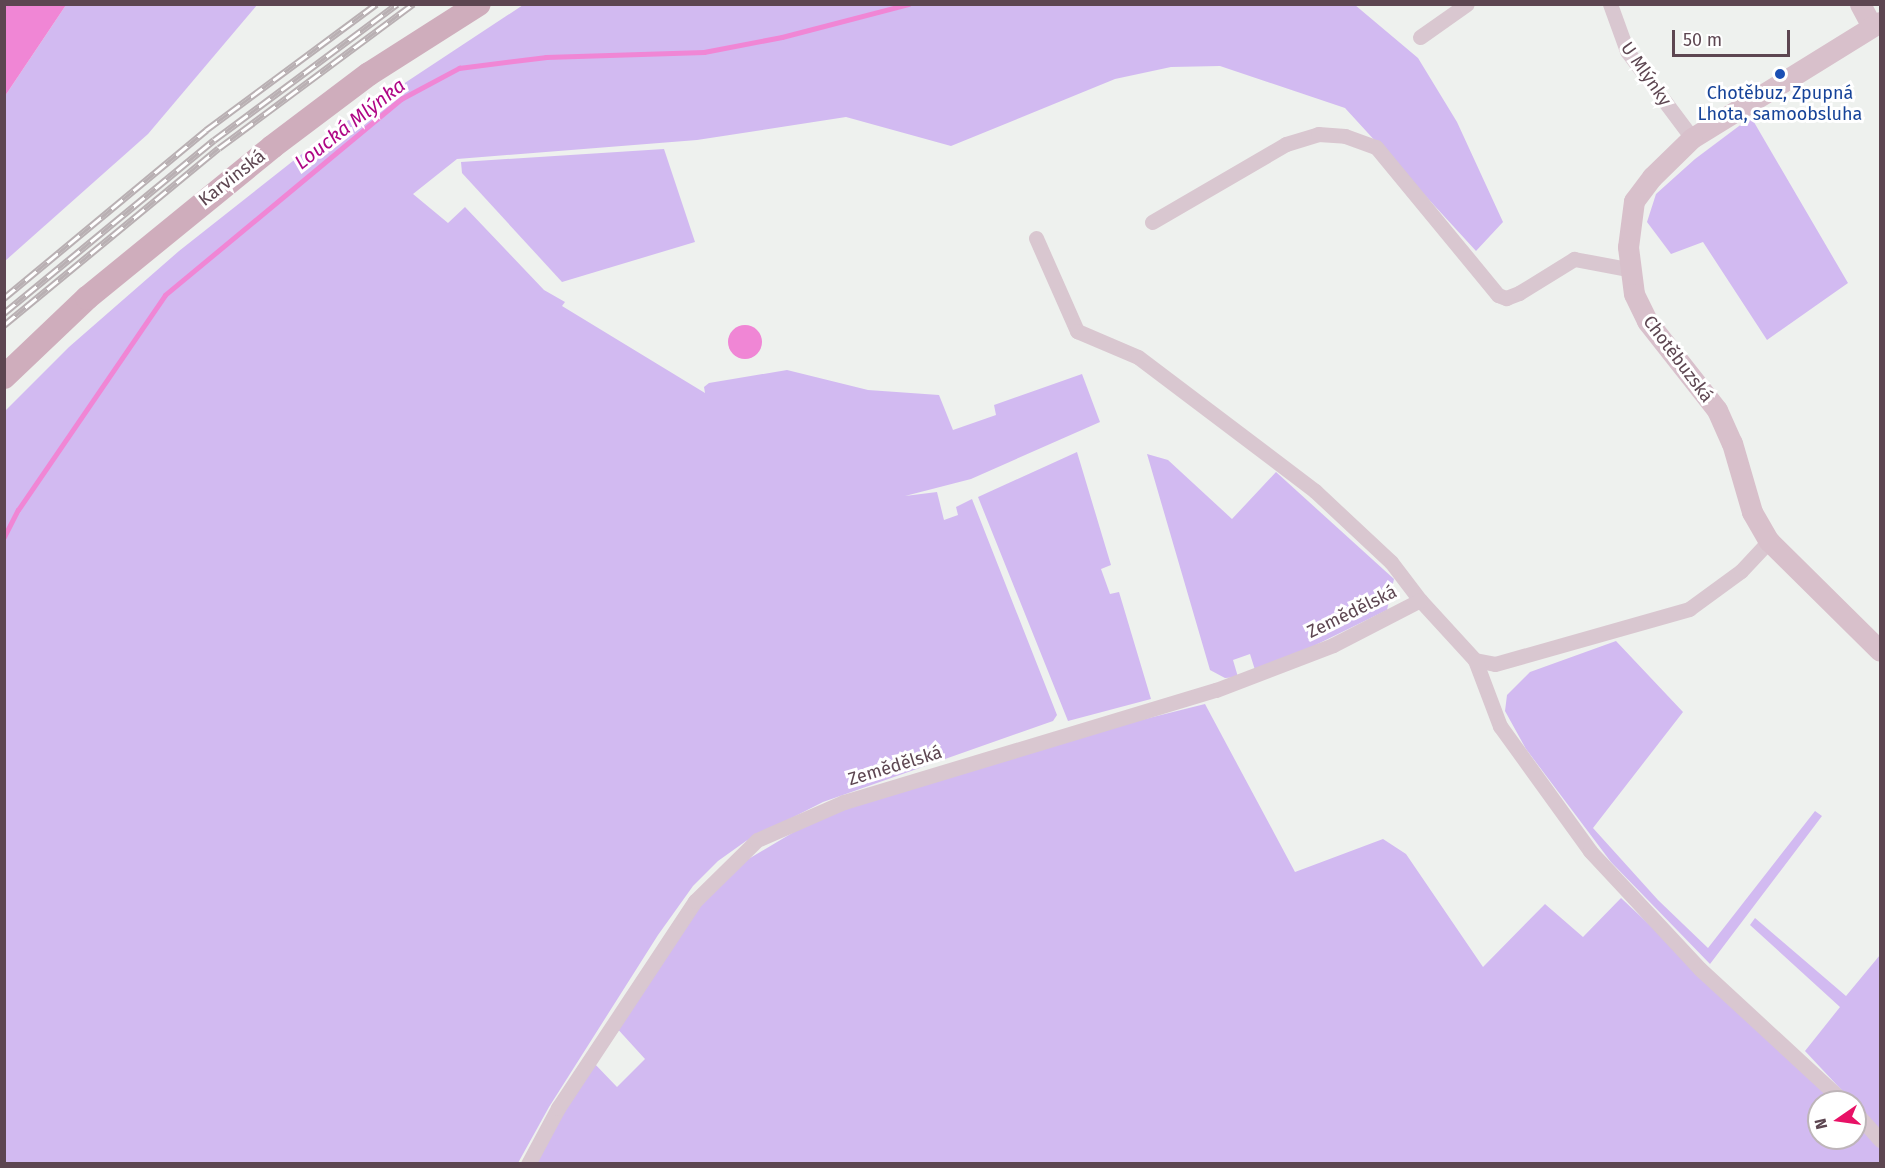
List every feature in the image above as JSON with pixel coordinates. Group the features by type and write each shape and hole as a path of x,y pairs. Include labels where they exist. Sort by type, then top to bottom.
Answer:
{"main road":[{"name":"Karvinská","path":"4,377 96,291 272,147 378,68 479,4"}],"street":[{"path":"1420,37 1467,4"},
{"name":"U Mlýnky","path":"1610,4 1627,51 1692,138"},
{"path":"1860,4 1876,23"},
{"name":"Chotěbuzská","path":"1876,23 1692,138 1652,177 1634,201 1628,224 1628,269 1647,321 1717,410 1732,443 1752,512 1769,541 1881,651"},
{"path":"1152,222 1286,144 1318,134 1345,136 1376,147 1498,295 1506,298 1519,293 1574,259 1628,269"},
{"name":"Zemědělská","path":"1036,238 1077,331 1138,357 1315,491 1391,562 1420,600 1475,660"},
{"path":"1475,660 1494,664 1689,609 1741,571 1769,541"},
{"name":"Zemědělská","path":"528,1164 558,1108 695,902 757,840 844,802 1216,690 1333,645 1420,600"},
{"path":"1475,660 1500,726 1590,851 1700,969 1831,1090"},
{"path":"1867,1125 1881,1140"}],"shaded area":[{"path":"4,5 66,5 5,96"},
{"path":"66,5 257,5 148,134 5,261 5,96"},
{"path":"523,5 1355,5 1418,58 1457,122 1503,222 1476,251 1345,108 1220,66 1171,67 1115,79 951,146 846,117 697,140 457,159 413,194 448,223 465,207 544,290 565,302 562,306 705,393 704,387 709,383 787,370 868,390 939,395 953,430 996,415 994,405 1082,374 1100,422 971,479 905,496 937,492 944,520 958,515 956,507 972,499 1057,715 1053,721 823,802 746,841 718,861 693,886 658,935 549,1107 518,1163 5,1164 5,411 69,347 179,251 326,135"},
{"path":"1751,117 1848,283 1767,340 1703,242 1671,254 1647,222 1656,194 1695,159"},
{"path":"664,149 695,242 562,282 462,173 461,162"},
{"path":"745,325 757,330 762,342 757,354 745,359 733,354 728,342 733,330"},
{"path":"1077,452 1111,565 1101,569 1110,594 1119,592 1151,699 1068,721 978,497"},
{"path":"1147,454 1168,460 1232,519 1276,472 1394,579 1387,610 1291,657 1255,670 1250,654 1233,660 1238,677 1225,678 1210,670"},
{"path":"1616,641 1683,712 1593,828 1658,900 1708,948 1815,811 1822,816 1710,964 1611,862 1526,749 1505,711 1507,695 1530,672"},
{"path":"1205,704 1295,872 1383,839 1406,854 1483,967 1545,904 1583,937 1621,898 1825,1090 1807,1090 1807,1150 1867,1150 1867,1134 1880,1149 1880,1164 534,1164 592,1061 617,1087 645,1059 614,1025 703,900 740,864 804,826 887,791 1021,750"},
{"path":"1755,918 1846,996 1880,955 1880,1131 1867,1117 1867,1090 1842,1090 1805,1051 1840,1007 1750,925"}],"waterway":[{"name":"Loucká Mlýnka","path":"4,537 18,510 165,295 401,99 459,68 546,57 704,52 782,37 909,4"}],"railway":[{"path":"4,298 206,130 376,4"},
{"path":"4,313 214,140 397,4"},
{"path":"4,325 219,148 413,4"}],"place":[{"name":"Chotěbuz, Zpupná Lhota, samoobsluha","path":"1780,74"}]}
